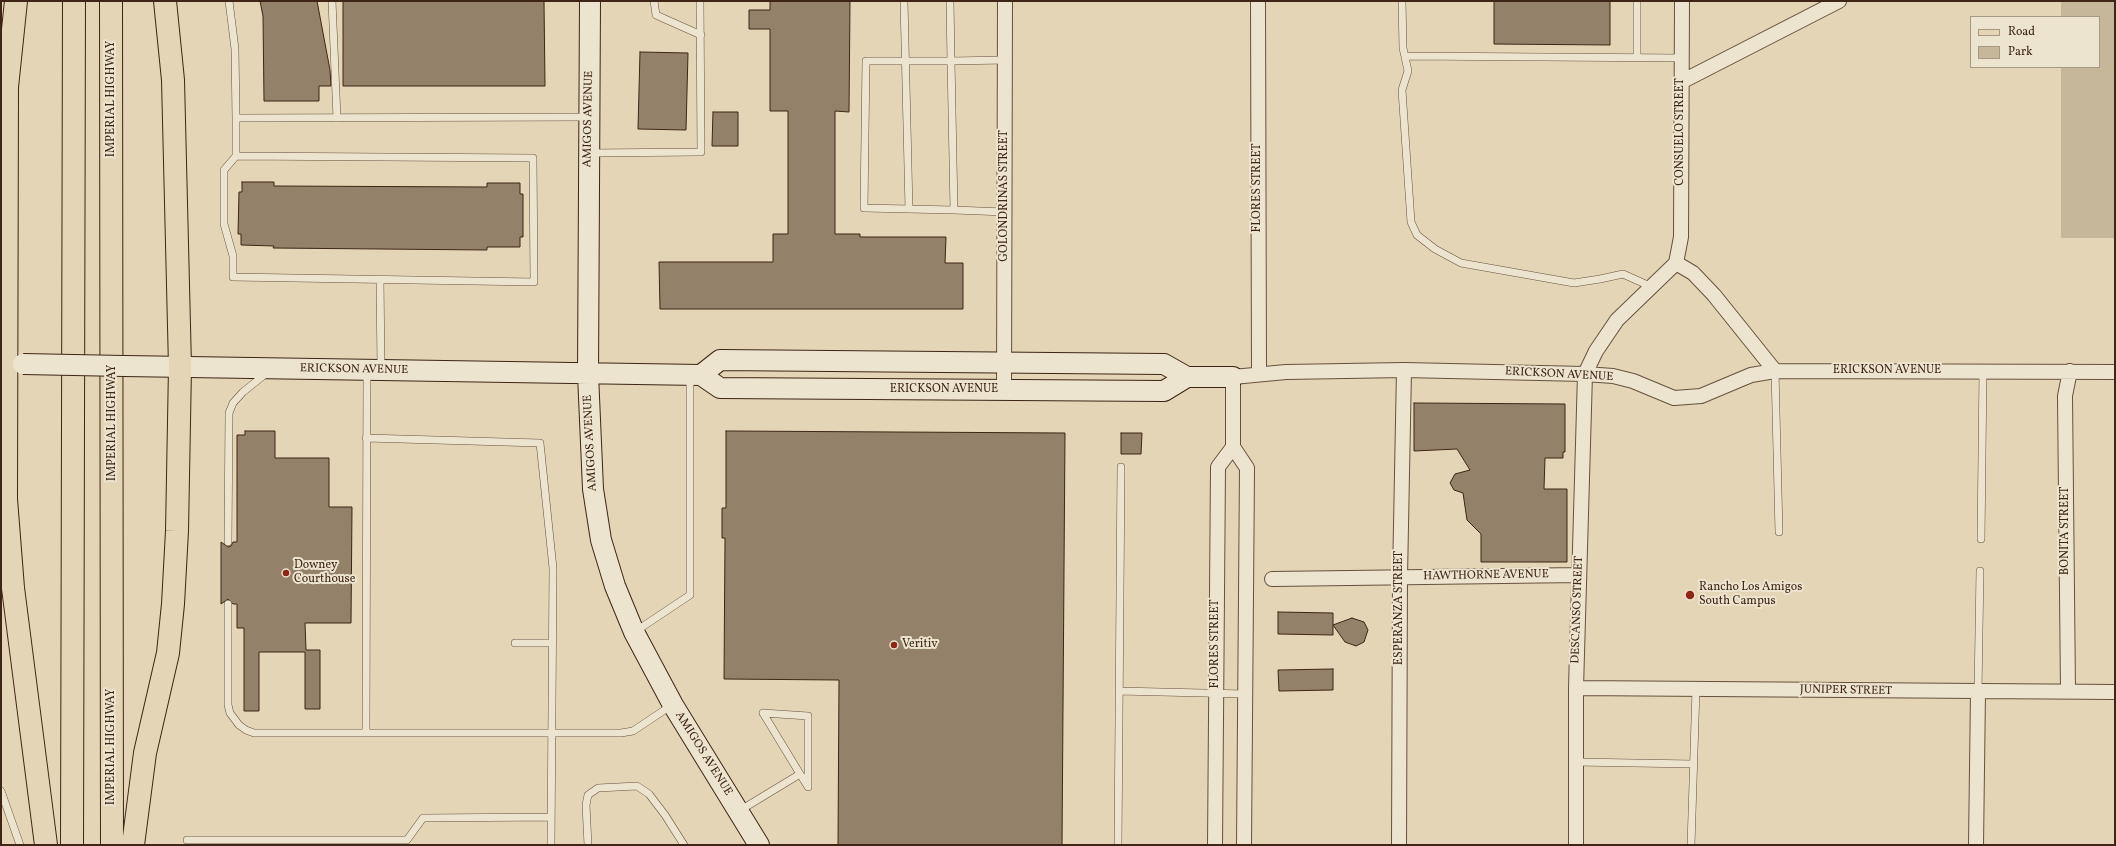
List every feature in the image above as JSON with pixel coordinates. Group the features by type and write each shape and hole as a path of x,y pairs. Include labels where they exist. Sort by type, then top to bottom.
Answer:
{"main road":[{"path":"16,1 7,87 8,364 6,499 11,569 46,845"},
{"path":"72,845 74,1"},
{"name":"IMPERIAL HIGHWAY","path":"111,1 112,845"},
{"path":"134,845 144,753 168,653 173,604 177,531 180,367 173,80 165,1"}],"street":[{"name":"AMIGOS AVENUE","path":"590,1 588,374 593,489 601,540 614,586 634,632 672,705 759,845"},
{"name":"GOLONDRINAS STREET","path":"1004,391 1005,1"},
{"name":"FLORES STREET","path":"1258,1 1259,374"},
{"name":"CONSUELO STREET","path":"1676,263 1680,237 1682,1"},
{"path":"1682,82 1839,1"},
{"path":"1585,374 1596,351 1617,320 1676,263 1693,273 1714,295 1775,371"},
{"name":"ERICKSON AVENUE","path":"696,375 720,360 1164,364 1187,377 1233,377 1259,374 1404,370 1585,374 1613,376 1633,381 1674,398 1701,396 1751,375 1775,371 2115,372"},
{"name":"ERICKSON AVENUE","path":"8,364 696,375 720,388 1164,391 1187,377"},
{"name":"ESPERANZA STREET","path":"1399,845 1400,577 1404,370"},
{"name":"BONITA STREET","path":"2068,691 2065,396 2070,372"},
{"name":"DESCANSO STREET","path":"1576,845 1576,688 1585,374"},
{"path":"1233,377 1233,447 1247,468 1244,845"},
{"name":"FLORES STREET","path":"1215,845 1218,467 1233,447"},
{"name":"HAWTHORNE AVENUE","path":"1272,579 1579,575"},
{"name":"JUNIPER STREET","path":"1576,688 2115,692"},
{"path":"1976,845 1978,692"}],"lane":[{"path":"229,1 235,49 236,156 224,170 224,224 233,256 233,277 534,282 533,158 236,156"},
{"path":"332,1 337,118"},
{"path":"654,1 656,15 701,35"},
{"path":"589,153 701,152 700,1"},
{"path":"904,1 909,209"},
{"path":"950,1 954,210"},
{"path":"1402,1 1402,48 1406,56 1408,71 1402,90 1411,222 1418,235 1435,249 1461,263 1574,283 1600,280 1623,274 1652,287"},
{"path":"1637,1 1637,58"},
{"path":"1406,56 1682,58"},
{"path":"1005,60 866,61 864,208 1005,212"},
{"path":"236,118 590,117"},
{"path":"366,732 366,438 374,370 380,279"},
{"path":"228,542 229,413 233,403 242,392 273,368"},
{"path":"1775,371 1780,532"},
{"path":"1980,539 1983,371"},
{"path":"634,632 690,595 696,375"},
{"path":"366,438 540,443 553,568 551,845"},
{"path":"1118,845 1121,468"},
{"path":"1978,692 1980,570"},
{"path":"228,604 227,697 230,713 239,726 254,733 621,733 632,731 672,705"},
{"path":"515,643 553,643"},
{"path":"1691,845 1696,689"},
{"path":"1119,691 1245,694"},
{"path":"763,713 808,716 808,787 800,774 763,713"},
{"path":"1576,762 1693,764"},
{"path":"739,812 800,774"},
{"path":"588,845 586,805 588,795 598,788 637,786 649,794 665,815 684,845"},
{"path":"1,793 20,845"},
{"path":"187,840 407,840 423,818 551,817"}],"green space":[{"path":"2061,1 2115,1 2115,238 2061,238 2061,68 2100,68 2100,16 2061,16"}],"building":[{"path":"260,1 317,1 330,70 331,86 319,86 319,101 264,101 263,16"},
{"path":"343,1 544,1 545,86 343,86"},
{"path":"770,1 850,1 849,112 835,111 835,234 860,234 860,237 946,237 945,263 963,263 963,309 660,309 659,262 773,262 773,234 788,234 788,111 770,111 770,29 749,29 749,10 770,10"},
{"path":"1494,1 1610,1 1610,45 1494,44"},
{"path":"640,52 688,53 686,130 638,129"},
{"path":"713,112 738,112 738,146 712,146"},
{"path":"242,182 274,182 274,186 487,187 487,183 520,183 520,194 523,194 523,237 520,237 520,247 487,247 487,250 273,248 274,246 241,245 241,234 238,234 239,192 242,192"},
{"path":"1414,403 1565,404 1565,452 1563,452 1563,458 1545,458 1544,489 1567,489 1567,562 1481,562 1481,534 1467,520 1463,493 1454,490 1450,483 1455,474 1470,470 1457,449 1414,451"},
{"name":"Downey Courthouse","path":"245,431 275,431 275,458 329,458 329,507 352,507 351,623 305,623 306,650 320,650 320,709 305,709 305,652 259,652 259,711 244,711 244,628 237,628 237,604 233,604 228,599 221,604 221,542 228,547 231,546 233,542 237,542 237,435 245,435"},
{"name":"Veritiv","path":"726,431 1065,433 1062,845 838,845 839,680 724,679 725,538 722,538 722,508 726,508"},
{"path":"1121,433 1142,433 1141,454 1121,454"},
{"path":"1278,612 1333,613 1333,635 1278,634"},
{"path":"1352,618 1364,622 1368,630 1364,642 1356,646 1345,642 1333,625"},
{"path":"1333,669 1333,690 1279,691 1278,670"}],"place":[{"name":"Downey Courthouse","path":"286,573"},
{"name":"Rancho Los Amigos South Campus","path":"1690,595"},
{"name":"Veritiv","path":"894,645"}]}
